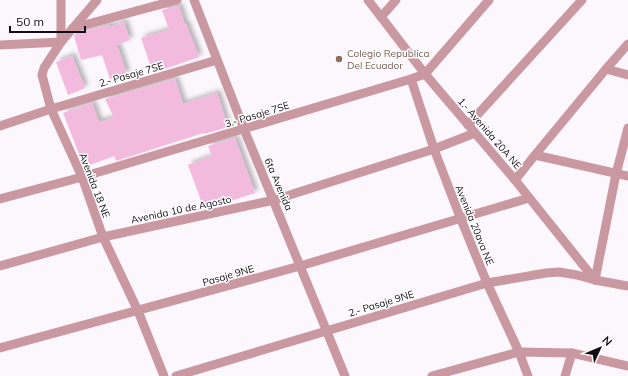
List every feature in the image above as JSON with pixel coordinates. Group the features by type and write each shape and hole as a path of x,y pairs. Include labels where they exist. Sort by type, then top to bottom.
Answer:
{"street":[{"path":"0,45 61,42 61,0"},
{"name":"Avenida 18 NE","path":"97,0 61,42 44,68 42,75 51,109 82,178 103,237 138,311 164,376"},
{"path":"73,28 177,0"},
{"name":"6ta Avenida","path":"194,0 244,129 345,376"},
{"name":"1.- Avenida 20A NE","path":"368,0 425,74 530,198 595,280"},
{"path":"381,17 396,0"},
{"name":"3.- Pasaje 7SE","path":"0,199 82,178 425,74 490,0"},
{"path":"468,125 582,0"},
{"path":"515,180 628,44"},
{"name":"2.- Pasaje 7SE","path":"0,126 51,109 217,60"},
{"path":"606,69 628,74"},
{"name":"Avenida 20ava NE","path":"411,79 434,149 460,217 528,376"},
{"path":"595,280 616,174 628,128"},
{"name":"Avenida 10 de Agosto","path":"0,266 103,237 274,200 434,149 475,134"},
{"path":"535,155 628,176"},
{"name":"Pasaje 9NE","path":"0,348 300,266 460,217 530,198"},
{"name":"2.- Pasaje 9NE","path":"176,376 487,283 546,273 566,273 628,286"},
{"path":"432,376 519,352 572,353 628,366"},
{"path":"565,376 572,353"}],"building":[{"path":"179,6 185,25 186,24 199,57 153,73 141,38 169,30 162,10"},
{"path":"124,22 130,40 117,45 127,74 110,79 102,55 81,60 74,36 76,33 109,25 110,27"},
{"path":"72,56 85,88 68,95 56,62"},
{"path":"175,79 183,104 217,93 228,127 204,134 203,133 116,161 114,156 84,167 63,113 92,103 99,122 114,118 105,99"},
{"path":"235,138 255,193 224,203 221,199 203,206 188,165 212,156 208,146"}],"place":[{"name":"Colegio Republica Del Ecuador","path":"339,59"}]}
